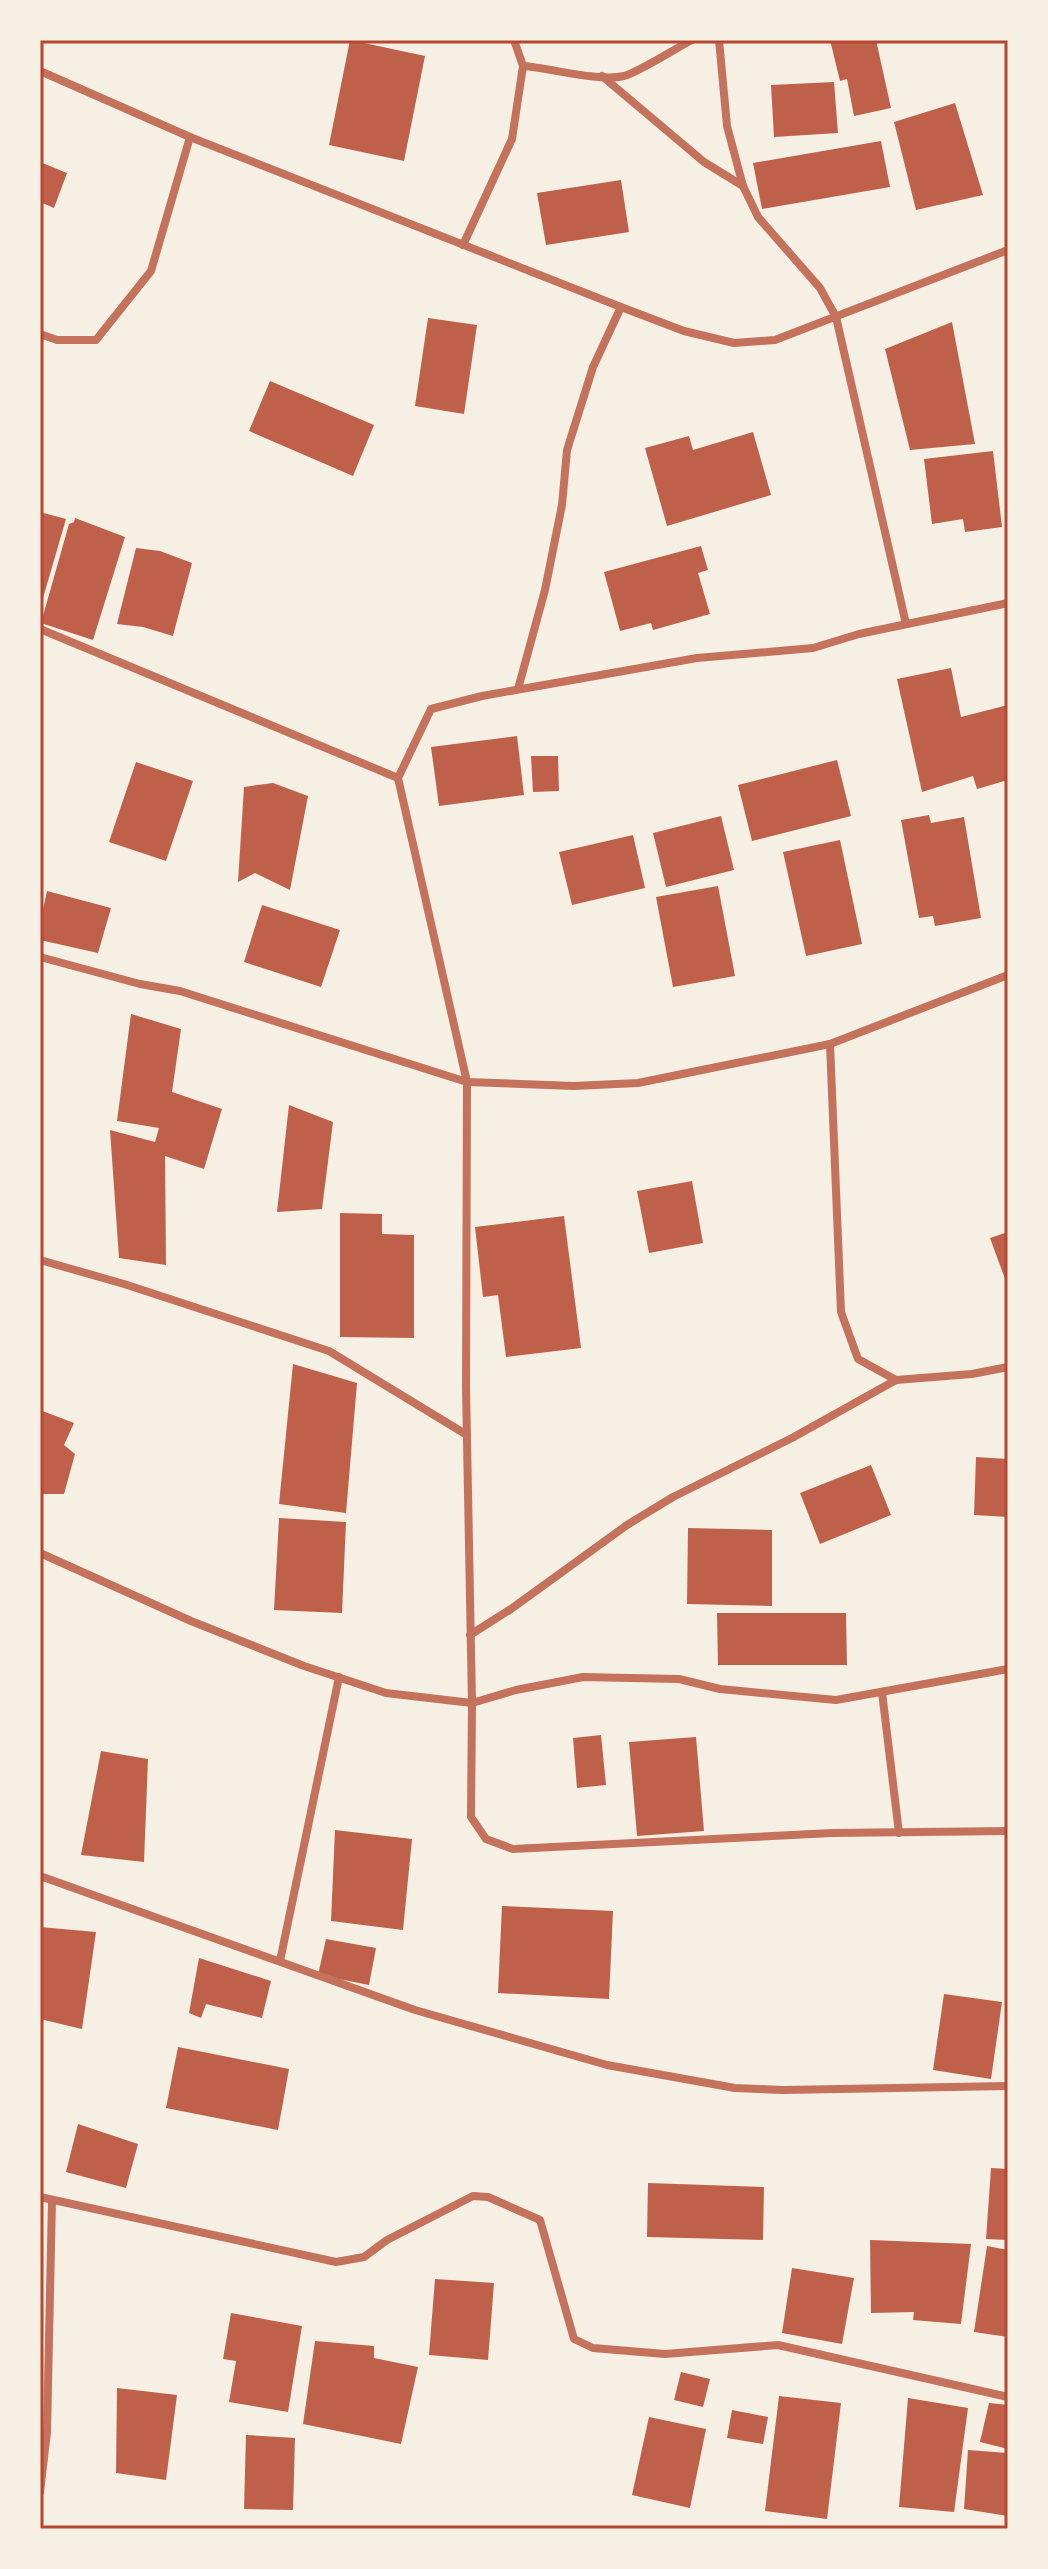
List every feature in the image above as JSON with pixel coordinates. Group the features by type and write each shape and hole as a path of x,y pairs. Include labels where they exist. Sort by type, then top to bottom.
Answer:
{"street":[{"path":"463,245 512,139 523,66 514,40"},
{"path":"523,66 546,67 587,76 624,76 692,40"},
{"path":"719,40 727,126 743,186 758,217 820,288 836,317 906,624"},
{"path":"40,71 190,137 621,307 684,331 734,343 775,340 1008,250"},
{"path":"602,76 704,162 743,186"},
{"path":"40,334 57,340 96,340 120,312 151,271 190,137"},
{"path":"518,689 548,576 562,505 567,450 593,367 621,307"},
{"path":"1008,603 859,634 813,648 697,658 518,689 431,709 398,778 467,1082 471,1817 486,1839 513,1849 832,1833 1008,1831"},
{"path":"40,629 398,778"},
{"path":"40,957 140,984 180,991 467,1082 574,1086 638,1083 830,1044 1008,975"},
{"path":"830,1044 841,1312 858,1359 896,1380"},
{"path":"40,1260 329,1351 467,1435"},
{"path":"470,1635 627,1525 673,1497 792,1438 896,1380 972,1374 1008,1367"},
{"path":"40,1553 191,1621 386,1693 472,1703 516,1690 583,1677 679,1679 720,1689 836,1700 1008,1669"},
{"path":"280,1961 339,1677"},
{"path":"882,1692 899,1833"},
{"path":"40,1876 415,2010 592,2061 710,2085 783,2090 1008,2086"},
{"path":"40,2197 336,2262 364,2257 387,2240 473,2196 488,2197 540,2220 574,2339 593,2348 665,2354 778,2345 1008,2397"},
{"path":"40,2492 47,2432 52,2200"}],"building":[{"path":"350,40 425,56 404,161 329,145"},
{"path":"830,40 876,40 891,108 854,116 847,79 840,81"},
{"path":"834,82 838,133 774,137 771,85"},
{"path":"955,103 983,195 916,210 894,122"},
{"path":"881,141 890,187 762,209 753,163"},
{"path":"40,162 67,173 54,208 40,202"},
{"path":"621,180 629,232 546,245 537,193"},
{"path":"428,318 477,325 464,414 415,406"},
{"path":"952,322 975,444 910,450 885,349"},
{"path":"270,381 374,425 353,476 249,431"},
{"path":"753,432 771,495 667,526 645,448 689,436 693,450"},
{"path":"993,451 1002,527 965,532 963,519 932,524 924,459"},
{"path":"40,512 66,519 43,598 40,597"},
{"path":"75,518 125,537 93,640 41,623 69,524"},
{"path":"701,546 708,570 698,573 710,614 653,630 651,623 620,631 604,572"},
{"path":"136,548 160,551 192,563 173,636 143,627 117,624"},
{"path":"951,668 961,717 1008,705 1008,780 977,789 973,776 922,792 897,679"},
{"path":"517,736 524,795 439,806 431,747"},
{"path":"531,756 558,756 559,791 533,792"},
{"path":"837,760 851,816 752,841 738,785"},
{"path":"136,762 193,781 166,861 109,842"},
{"path":"273,783 308,796 290,890 255,873 238,882 244,787"},
{"path":"929,815 931,823 964,817 981,918 935,926 933,916 919,918 901,820"},
{"path":"721,816 734,870 666,887 653,833"},
{"path":"633,835 645,888 572,905 559,852"},
{"path":"840,840 862,944 806,956 783,852"},
{"path":"718,886 735,976 673,987 656,897"},
{"path":"47,891 111,908 98,953 40,940"},
{"path":"262,905 340,930 321,987 244,962"},
{"path":"131,1014 181,1029 172,1092 222,1109 204,1169 165,1156 166,1265 119,1258 110,1130 155,1142 159,1128 117,1121"},
{"path":"289,1105 333,1122 322,1209 277,1212"},
{"path":"692,1181 703,1243 649,1253 637,1191"},
{"path":"340,1213 382,1214 382,1234 414,1235 414,1338 340,1337"},
{"path":"564,1216 581,1348 506,1357 498,1295 483,1297 475,1227"},
{"path":"1008,1232 1008,1287 990,1238"},
{"path":"293,1364 357,1383 346,1513 279,1504"},
{"path":"40,1410 74,1423 64,1445 75,1454 64,1494 40,1494"},
{"path":"976,1457 1008,1459 1008,1517 974,1515"},
{"path":"871,1465 891,1515 820,1544 800,1493"},
{"path":"279,1518 346,1522 342,1613 274,1610"},
{"path":"688,1528 772,1530 772,1606 687,1604"},
{"path":"717,1613 846,1613 847,1665 718,1665"},
{"path":"601,1735 606,1785 577,1788 573,1738"},
{"path":"696,1737 704,1831 637,1836 629,1742"},
{"path":"101,1751 148,1759 144,1862 81,1855"},
{"path":"335,1830 412,1839 403,1930 331,1921"},
{"path":"502,1906 613,1911 609,1999 498,1993"},
{"path":"40,1927 96,1932 82,2029 40,2019"},
{"path":"326,1939 376,1948 369,1985 318,1975"},
{"path":"199,1958 271,1981 262,2018 206,2004 201,2018 189,2013"},
{"path":"944,1994 1002,2002 991,2079 933,2070"},
{"path":"178,2047 289,2069 278,2130 166,2108"},
{"path":"78,2124 138,2144 126,2188 66,2172"},
{"path":"991,2168 1008,2169 1008,2240 986,2239"},
{"path":"648,2183 764,2187 763,2240 647,2237"},
{"path":"870,2240 971,2244 961,2324 913,2320 914,2312 871,2313"},
{"path":"987,2246 1008,2250 1008,2337 974,2332"},
{"path":"792,2268 854,2278 842,2344 782,2333"},
{"path":"435,2279 494,2283 488,2360 429,2355"},
{"path":"231,2313 302,2326 288,2412 229,2402 236,2361 223,2359"},
{"path":"315,2341 374,2346 374,2358 418,2367 401,2444 303,2424"},
{"path":"681,2372 710,2379 703,2407 674,2400"},
{"path":"117,2388 177,2395 166,2480 116,2473"},
{"path":"779,2396 841,2403 827,2519 765,2511"},
{"path":"908,2398 968,2408 954,2512 899,2507"},
{"path":"989,2403 1008,2405 1008,2449 980,2442"},
{"path":"732,2410 768,2417 763,2444 727,2438"},
{"path":"649,2417 706,2429 690,2508 632,2495"},
{"path":"246,2435 295,2438 293,2510 244,2509"},
{"path":"968,2450 1008,2453 1008,2516 964,2509"}]}
